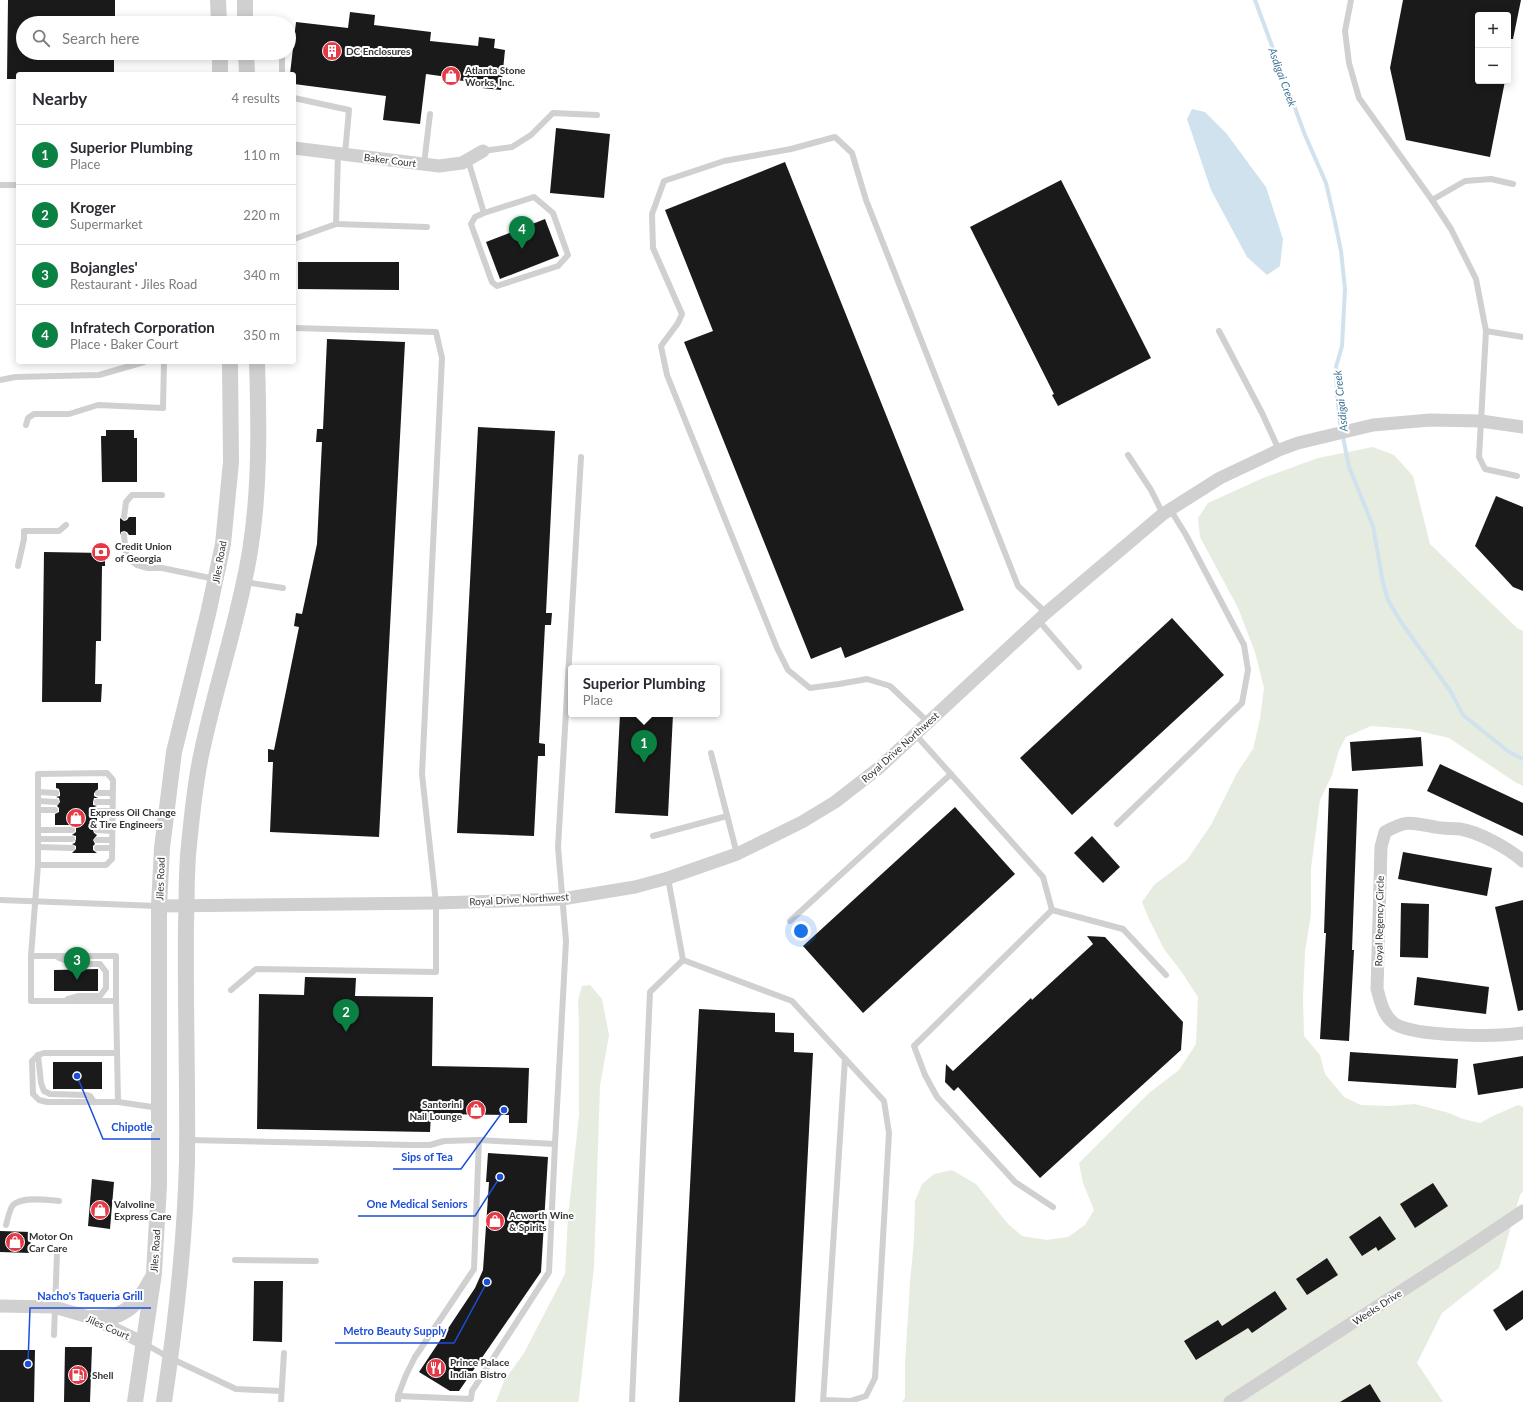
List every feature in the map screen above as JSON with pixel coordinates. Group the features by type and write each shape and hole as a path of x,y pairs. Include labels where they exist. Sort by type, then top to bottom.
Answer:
{"street":[{"path":"218,0 219,16"},
{"path":"245,0 245,16"},
{"path":"220,60 220,72"},
{"path":"246,60 247,72"},
{"name":"Baker Court","path":"296,148 439,166 462,163 483,151"},
{"name":"Jiles Road","path":"135,1402 154,1273 160,1185 159,906 162,848 174,752 216,580 223,544 231,462 230,364"},
{"path":"164,1402 177,1305 185,1205 187,1140 185,953 188,849 201,753 250,551 258,460 259,409 257,364"},
{"name":"Royal Drive Northwest","path":"159,906 436,903 562,899 635,887 668,878 737,854 802,822 835,802 880,767 1042,617 1167,512 1220,478 1279,450 1298,443 1373,425 1430,420 1481,421 1523,427"},
{"name":"Royal Regency Circle","path":"1523,861 1515,854 1484,837 1461,829 1409,823 1398,824 1385,832 1381,847 1377,989 1386,1015 1394,1023 1405,1029 1487,1036 1523,1033"},
{"name":"Weeks Drive","path":"1230,1402 1523,1211"},
{"path":"92,1318 114,1316 135,1303 145,1293 154,1273"},
{"name":"Jiles Court","path":"0,1306 54,1306 92,1318 144,1343"}],"lane":[{"path":"1351,0 1345,31 1349,64 1359,98 1451,229 1476,279 1486,331 1479,457 1485,469 1517,476"},
{"path":"282,60 282,72"},
{"path":"296,98 349,110 341,154 336,224"},
{"path":"483,151 512,147 531,135 553,113 597,115"},
{"path":"424,164 430,114"},
{"path":"928,722 890,686 866,679 810,688 788,670 777,648 666,375 661,346 678,323 682,314 653,248 652,214 664,181 724,161 790,150 835,137 852,153 866,200 1018,586 1079,667"},
{"path":"468,160 484,213"},
{"path":"1432,200 1466,181 1492,179 1513,184"},
{"path":"0,185 16,185"},
{"path":"534,197 553,212 568,255 558,266 497,286 492,282 472,224 475,217 484,213 534,197"},
{"path":"296,238 336,224 427,227"},
{"path":"231,990 256,969 436,972 436,903 422,774 442,358 436,332 296,328"},
{"path":"1219,331 1262,413 1279,450"},
{"path":"1486,331 1523,337"},
{"path":"0,380 15,377 99,375 137,364"},
{"path":"26,425 28,418 34,414 69,414 98,405 163,408 164,364"},
{"path":"1116,824 1242,703 1248,670 1244,645 1186,535 1151,490 1128,455"},
{"path":"569,665 581,457"},
{"path":"124,517 126,502 132,495 162,495"},
{"path":"18,566 24,539 24,531 60,531 66,525"},
{"path":"124,535 126,555 137,565 148,568 162,568 216,580"},
{"path":"243,582 283,588"},
{"path":"479,1140 474,1269 415,1357 406,1375 398,1399 471,1401 472,1391 549,1272 566,941 558,847 568,677"},
{"path":"915,734 1043,877 1052,910"},
{"path":"711,753 737,854"},
{"path":"38,865 106,865 112,859 113,780 107,773 38,774 38,865 31,956 31,1002 116,1001"},
{"path":"790,921 951,774"},
{"path":"38,792 56,792"},
{"path":"98,793 112,793"},
{"path":"38,801 56,802"},
{"path":"98,802 112,802"},
{"path":"38,810 56,810"},
{"path":"97,811 112,811"},
{"path":"653,836 727,816"},
{"path":"38,830 72,830"},
{"path":"97,830 112,831"},
{"path":"38,839 72,839"},
{"path":"97,840 112,840"},
{"path":"38,847 72,848"},
{"path":"97,848 112,848"},
{"path":"668,878 683,960"},
{"path":"0,900 35,900 159,906"},
{"path":"1052,910 1123,929 1166,975"},
{"path":"1052,910 914,1046 925,1075 937,1097 1015,1182 1053,1207"},
{"path":"31,956 116,956 118,1102"},
{"path":"54,956 76,964 100,964 106,972 106,988 100,996 79,996 54,1002"},
{"path":"683,960 792,1001 845,1059 884,1102 889,1133 875,1378 866,1396 850,1401 824,1401 845,1059"},
{"path":"632,1402 650,992 683,960"},
{"path":"117,1053 44,1052 32,1061 32,1094 39,1100 47,1102 118,1102 160,1108"},
{"path":"38,1055 41,1083 44,1091 50,1094 86,1095 90,1096 94,1102"},
{"path":"187,1140 430,1145 444,1141 479,1140 556,1144"},
{"path":"6,1225 13,1205 18,1201 60,1201"},
{"path":"54,1335 57,1253"},
{"path":"235,1260 316,1261"},
{"path":"144,1343 170,1358 236,1389 281,1391"},
{"path":"281,1402 284,1353"}],"shaded area":[{"path":"1373,447 1394,455 1413,476 1430,544 1517,628 1523,631 1523,786 1449,738 1410,729 1371,726 1346,737 1339,750 1332,775 1320,800 1311,868 1311,914 1305,952 1303,999 1304,1036 1320,1055 1325,1074 1344,1097 1361,1105 1389,1106 1415,1104 1480,1123 1518,1105 1523,1107 1523,1191 1520,1195 1499,1268 1442,1313 1417,1363 1443,1402 902,1402 905,1398 905,1364 914,1240 915,1201 922,1184 934,1174 952,1170 976,1184 1008,1224 1022,1236 1047,1240 1068,1237 1085,1225 1094,1210 1083,1183 1079,1163 1149,1093 1179,1070 1196,1044 1198,997 1164,949 1142,902 1154,885 1187,860 1211,825 1237,773 1253,749 1260,719 1264,688 1255,652 1238,608 1200,537 1198,518 1208,503 1263,478 1318,458"},
{"path":"590,985 602,999 609,1035 600,1086 594,1267 579,1398 578,1402 496,1402 504,1381 524,1353 565,1274 568,1217 579,1115 578,1000 582,986"}],"water":[{"path":"1192,109 1205,112 1226,133 1266,187 1283,239 1280,266 1267,275 1247,257 1211,190 1187,119"}],"building":[{"path":"8,0 115,0 115,16 16,16 16,60 114,60 114,72 16,72 16,79 7,79"},
{"path":"1403,0 1521,0 1513,39 1511,39 1511,12 1475,12 1475,84 1504,84 1490,157 1406,140 1390,68"},
{"path":"350,12 375,15 374,25 431,32 430,41 478,46 479,37 495,39 494,48 505,50 501,90 482,88 483,83 455,80 455,78 426,74 420,124 383,120 386,96 296,84 296,72 290,72 292,60 296,60 296,22 348,28"},
{"path":"556,128 610,134 604,198 550,193"},
{"path":"785,162 964,610 845,658 841,647 811,659 684,342 713,331 665,210"},
{"path":"1061,180 1151,358 1058,406 1052,395 1054,394 970,227"},
{"path":"545,219 559,256 500,279 486,242"},
{"path":"298,262 399,262 399,290 298,289"},
{"path":"327,339 405,342 379,837 270,832 273,762 268,762 268,749 274,750 299,627 294,626 296,613 302,614 317,544 322,442 316,442 317,429 323,429"},
{"path":"478,427 555,431 546,613 552,613 551,625 545,625 539,743 545,744 545,756 538,756 534,836 457,833"},
{"path":"106,430 134,430 134,438 137,438 137,482 102,482 101,436 106,436"},
{"path":"1496,496 1523,507 1523,591 1513,587 1475,546"},
{"path":"129,517 136,517 136,535 129,535 124,531 121,532 120,535 120,518 124,521"},
{"path":"44,552 105,553 105,566 102,566 101,641 96,641 95,684 102,684 101,702 42,702"},
{"path":"1172,618 1224,675 1072,815 1020,758"},
{"path":"620,717 673,717 668,816 615,813"},
{"path":"1421,737 1423,766 1352,771 1350,742"},
{"path":"1440,764 1523,803 1523,836 1427,791"},
{"name":"Express Oil Change & Tire Engineers","path":"56,783 98,783 98,789 94,793 94,796 98,798 94,798 93,802 93,805 97,806 94,807 93,814 97,816 97,826 94,827 93,830 97,835 93,840 95,844 93,846 93,850 97,853 72,853 76,849 76,846 72,844 75,843 76,836 72,835 76,832 76,827 72,825 55,825 55,814 59,812 59,808 57,806 60,802 59,798 56,797 60,796 60,793 59,789 56,788"},
{"path":"1329,788 1358,789 1352,950 1354,950 1349,1041 1320,1039 1326,933 1324,933"},
{"path":"955,807 1015,874 863,1013 803,946"},
{"path":"1092,836 1120,867 1103,883 1074,853"},
{"path":"1403,852 1492,868 1487,896 1398,879"},
{"path":"1523,900 1523,1010 1518,1011 1495,907"},
{"path":"1401,903 1429,904 1428,958 1400,957"},
{"path":"1087,936 1105,937 1183,1022 1181,1050 1040,1178 958,1087 954,1091 945,1082 946,1064 953,1071 1031,998 1032,1000 1093,944"},
{"path":"98,969 98,991 54,991 54,970"},
{"path":"305,977 356,978 355,996 433,997 432,1066 529,1068 527,1123 509,1123 509,1115 431,1114 430,1132 257,1129 259,994 304,995"},
{"path":"1417,977 1489,987 1486,1014 1414,1005"},
{"path":"699,1009 775,1013 775,1032 794,1033 794,1052 813,1053 795,1402 679,1402"},
{"path":"1350,1052 1458,1059 1456,1088 1348,1081"},
{"path":"1523,1056 1523,1088 1478,1095 1473,1064"},
{"path":"53,1062 102,1062 102,1089 53,1089"},
{"path":"488,1153 548,1157 541,1272 459,1391 450,1391 419,1372 475,1288 483,1270 489,1182 486,1182"},
{"name":"Valvoline Express Care","path":"92,1179 114,1182 110,1229 88,1226"},
{"path":"1433,1183 1448,1206 1415,1228 1400,1204"},
{"path":"1380,1216 1396,1239 1378,1251 1376,1247 1362,1256 1349,1237"},
{"name":"Motor On Car Care","path":"0,1231 31,1232 30,1253 0,1252"},
{"path":"1327,1258 1338,1275 1307,1295 1296,1279"},
{"path":"254,1281 283,1281 282,1342 253,1341"},
{"path":"1523,1290 1523,1319 1506,1331 1493,1310"},
{"path":"1275,1291 1287,1309 1252,1333 1248,1328 1196,1360 1184,1341 1218,1320 1222,1326"},
{"name":"Shell","path":"65,1347 92,1347 90,1402 64,1402"},
{"path":"0,1350 35,1350 34,1402 0,1402"},
{"path":"1370,1384 1381,1402 1340,1402"}],"waterway":[{"name":"Asdigai Creek","path":"1255,0 1305,135 1326,183 1335,222 1341,251 1345,289 1342,346 1336,367 1340,422 1349,467 1373,526 1383,583 1388,600 1401,622 1451,692 1463,715 1509,752 1523,759"}],"place":[{"name":"DC Enclosures","path":"332,51"},
{"name":"Atlanta Stone Works, Inc.","path":"451,76"},
{"name":"Infratech Corporation","path":"522,249"},
{"name":"Credit Union of Georgia","path":"101,552"},
{"name":"Superior Plumbing","path":"644,763"},
{"name":"Express Oil Change & Tire Engineers","path":"76,818"},
{"name":"Bojangles'","path":"77,980"},
{"name":"Kroger","path":"346,1032"},
{"name":"Chipotle","path":"77,1076"},
{"name":"Santorini Nail Lounge","path":"476,1110"},
{"name":"Sips of Tea","path":"504,1110"},
{"name":"One Medical Seniors","path":"500,1177"},
{"name":"Valvoline Express Care","path":"100,1210"},
{"name":"Acworth Wine & Spirits","path":"495,1221"},
{"name":"Motor On Car Care","path":"15,1242"},
{"name":"Metro Beauty Supply","path":"487,1282"},
{"name":"Nacho's Taqueria Grill","path":"28,1364"},
{"name":"Prince Palace Indian Bistro","path":"436,1368"},
{"name":"Shell","path":"78,1375"}]}
